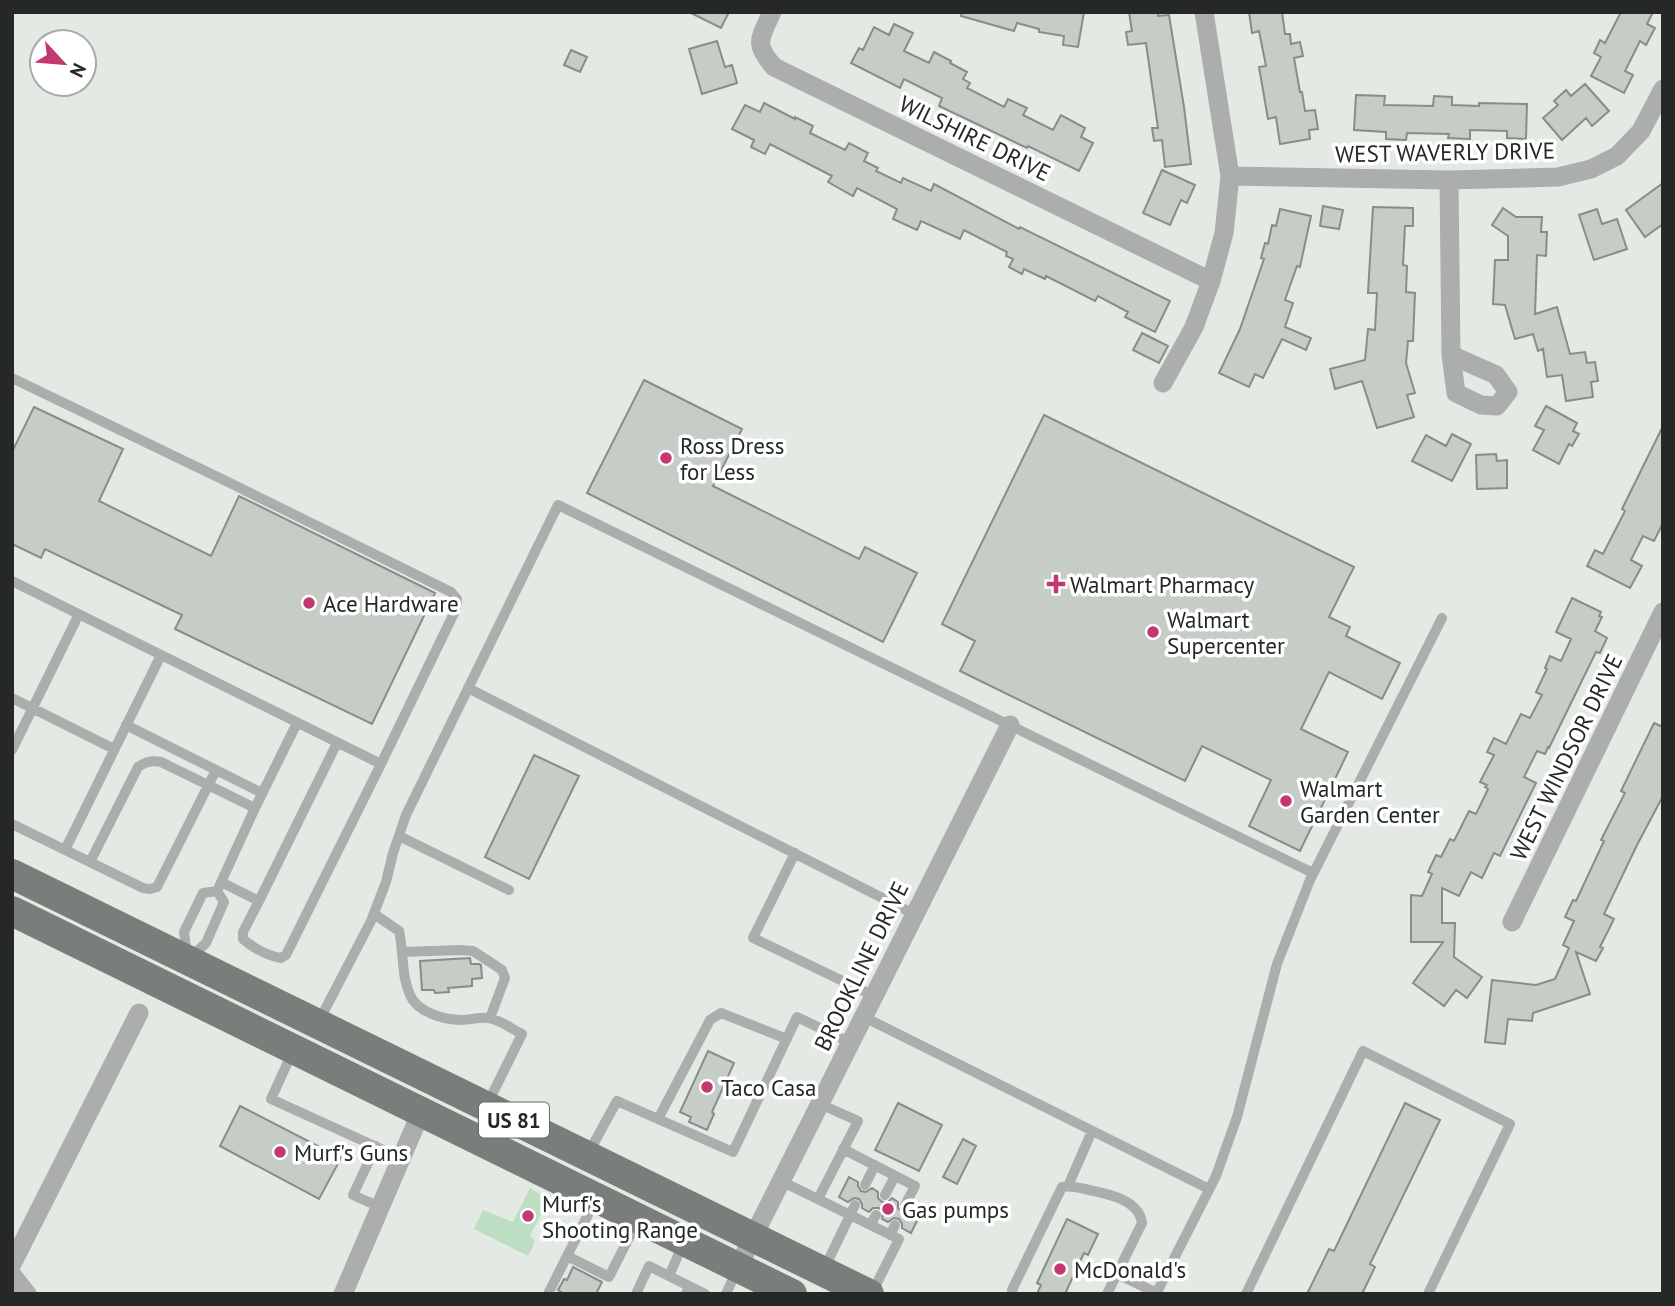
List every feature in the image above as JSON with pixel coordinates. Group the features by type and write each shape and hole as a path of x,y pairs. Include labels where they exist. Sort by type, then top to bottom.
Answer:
{"main road":[{"name":"US 81","path":"12,874 870,1294"},
{"name":"US 81","path":"12,911 684,1241 732,1281 792,1294"},
{"path":"173,990 188,959"}],"street":[{"name":"WILSHIRE DRIVE","path":"772,12 760,40 762,54 774,67 1211,281"},
{"path":"1163,383 1194,327 1211,281 1224,233 1230,176 1204,12"},
{"name":"WEST WAVERLY DRIVE","path":"1230,176 1449,180 1558,177 1591,169 1617,156 1642,131 1663,89"},
{"path":"1449,180 1451,355"},
{"name":"WEST WINDSOR DRIVE","path":"1512,922 1663,612"},
{"name":"BROOKLINE DRIVE","path":"732,1281 1010,725"},
{"path":"12,1265 139,1013"},
{"path":"344,1294 421,1112"},
{"path":"12,1275 27,1294"}],"lane":[{"path":"12,378 451,592 457,599 456,609 286,954 281,958 275,957 243,939 243,932 337,743"},
{"path":"318,1024 374,914 406,815 558,505 1313,873"},
{"path":"12,581 381,764"},
{"path":"12,750 79,614"},
{"path":"1117,1274 1156,1293 1216,1176 1237,1117 1277,964 1313,873 1441,618"},
{"path":"65,850 161,655"},
{"path":"468,688 914,914"},
{"path":"12,698 114,749"},
{"path":"188,959 184,932 203,893 219,886 297,723"},
{"path":"126,725 262,793"},
{"path":"90,862 138,767 153,760 255,808"},
{"path":"12,824 150,889 157,887 216,770"},
{"path":"399,836 509,890"},
{"path":"795,853 753,938 874,996"},
{"path":"219,886 259,901"},
{"path":"188,959 206,943 224,902 219,886"},
{"path":"374,914 399,931 403,970 413,1002 443,1018 491,1018 522,1034 486,1107"},
{"path":"402,952 472,951 496,965 505,978 491,1018"},
{"path":"658,1119 710,1020 721,1013 787,1039"},
{"path":"587,1156 617,1101 733,1152 797,1017 851,1043"},
{"path":"864,1017 1209,1189"},
{"path":"293,1049 271,1099 401,1158"},
{"path":"1246,1294 1363,1051 1510,1124 1428,1294"},
{"path":"818,1199 858,1121 820,1104"},
{"path":"1068,1186 1092,1131"},
{"path":"376,1146 353,1195 380,1208"},
{"path":"843,1149 915,1186 905,1205"},
{"path":"865,1185 875,1165"},
{"path":"885,1195 895,1176"},
{"path":"781,1181 818,1199 853,1210 892,1230 899,1239 870,1294"},
{"path":"1013,1294 1012,1290 1062,1187 1068,1186 1102,1192 1118,1198 1141,1215 1142,1223 1107,1294"},
{"path":"548,1294 597,1198"},
{"path":"823,1271 853,1210"},
{"path":"567,1256 609,1277 638,1219"},
{"path":"668,1276 684,1241"},
{"path":"636,1294 649,1266 688,1290 705,1294"}],"green space":[{"name":"Murf's Shooting Range","path":"530,1188 549,1200 530,1235 535,1242 528,1256 474,1229 483,1210 513,1222"}],"building":[{"path":"689,12 729,12 721,28"},
{"path":"962,12 1084,12 1078,47 1063,45 1064,36 1039,32 1039,29 1017,23 1014,31 961,16"},
{"path":"1129,12 1158,12 1158,16 1169,15 1191,164 1165,167 1162,140 1154,141 1152,128 1158,128 1146,43 1128,45 1126,32 1132,31"},
{"path":"1249,12 1282,12 1285,34 1290,34 1291,44 1300,42 1303,56 1294,58 1300,92 1305,111 1315,110 1318,129 1309,130 1310,139 1280,144 1276,117 1268,119 1259,67 1266,66 1259,31 1252,33"},
{"path":"1621,12 1653,12 1647,24 1655,28 1646,45 1640,41 1625,71 1633,75 1624,93 1591,76 1601,57 1594,53 1600,40 1605,43"},
{"path":"894,24 913,33 904,51 929,63 934,52 951,61 950,63 967,72 963,79 970,83 967,88 1004,107 1008,99 1027,108 1023,115 1053,130 1061,115 1085,128 1081,137 1093,143 1079,171 939,106 942,98 904,79 900,88 851,63 859,48 863,50 874,27 889,35"},
{"path":"717,41 725,67 732,65 737,83 702,94 689,49"},
{"path":"571,50 587,57 580,72 564,65"},
{"path":"1585,84 1609,111 1592,126 1586,118 1562,140 1543,118 1558,105 1554,101 1566,90 1571,96"},
{"path":"1356,95 1385,96 1384,105 1433,106 1434,96 1452,97 1452,105 1527,104 1526,139 1507,138 1507,131 1470,130 1470,139 1448,138 1449,134 1407,133 1406,140 1386,139 1386,132 1354,130"},
{"path":"764,103 813,126 810,133 845,150 849,143 868,153 864,161 878,168 876,171 901,183 903,178 931,191 934,184 1019,229 1020,227 1170,301 1155,332 1125,317 1128,312 1098,296 1095,301 1046,276 1045,279 1024,269 1022,274 1009,267 1013,259 1006,256 1007,252 964,230 960,239 921,221 917,230 893,219 897,209 857,188 853,196 828,182 832,176 770,144 765,154 751,147 754,140 732,129 745,105 760,112"},
{"path":"1162,170 1195,185 1187,203 1181,200 1170,225 1143,213"},
{"path":"1663,183 1663,224 1645,237 1626,210"},
{"path":"1323,206 1343,210 1339,229 1320,226"},
{"path":"1373,207 1413,208 1413,226 1405,226 1403,265 1407,266 1406,292 1415,293 1413,341 1408,341 1406,363 1415,393 1407,395 1414,417 1377,428 1362,381 1335,389 1330,369 1365,360 1368,329 1375,330 1377,293 1368,293"},
{"path":"1503,208 1516,217 1542,217 1541,232 1547,232 1546,256 1537,255 1535,314 1557,307 1570,354 1585,352 1587,363 1595,362 1598,381 1591,382 1593,397 1566,401 1562,375 1547,377 1543,349 1538,351 1533,334 1515,339 1505,305 1493,304 1495,260 1508,260 1508,236 1492,225"},
{"path":"1280,209 1311,216 1300,267 1297,266 1285,300 1293,303 1285,327 1311,338 1306,350 1282,339 1263,378 1255,374 1249,387 1219,373 1240,329 1264,259 1261,258 1265,243 1268,244 1272,225 1276,226"},
{"path":"1597,209 1602,224 1617,219 1627,249 1594,260 1579,215"},
{"path":"1142,333 1168,346 1159,363 1133,350"},
{"path":"644,380 742,429 713,486 859,559 865,547 917,573 883,642 587,493"},
{"path":"1546,406 1577,423 1573,431 1579,434 1572,446 1569,444 1559,464 1533,450 1544,430 1535,426"},
{"name":"Ace Hardware","path":"34,407 123,449 99,501 211,556 239,496 435,593 372,724 175,629 182,615 45,549 41,558 12,544 12,452"},
{"name":"Walmart Supercenter","path":"1044,415 1354,567 1329,617 1350,627 1346,636 1400,663 1382,699 1329,672 1301,729 1348,752 1300,851 1249,826 1271,780 1202,746 1185,781 960,671 975,641 942,624"},
{"path":"1663,426 1663,523 1654,541 1643,536 1631,560 1642,566 1630,588 1587,566 1595,550 1603,554"},
{"path":"1452,434 1471,444 1452,481 1412,461 1426,435 1446,446"},
{"path":"1496,454 1497,461 1507,460 1507,488 1477,489 1476,455"},
{"path":"1572,598 1601,612 1599,616 1602,617 1595,631 1607,638 1600,653 1596,652 1549,748 1545,754 1537,751 1524,777 1536,783 1500,856 1494,853 1482,878 1471,872 1459,896 1442,888 1442,923 1455,923 1454,957 1482,977 1467,998 1456,990 1444,1006 1413,983 1443,942 1411,942 1411,895 1422,896 1432,874 1428,872 1436,855 1441,857 1450,839 1454,841 1469,811 1476,814 1488,789 1485,787 1487,785 1480,782 1494,755 1487,752 1494,738 1506,744 1521,714 1530,718 1542,695 1536,692 1550,656 1561,661 1571,639 1556,632"},
{"path":"1654,723 1663,727 1663,796 1604,914 1614,919 1596,961 1576,952 1590,994 1533,1013 1532,1021 1508,1019 1505,1044 1485,1042 1492,980 1536,985 1555,979 1569,948 1563,945 1574,921 1565,917 1573,900 1576,901 1604,841 1601,840 1625,793 1621,791"},
{"path":"534,755 579,776 529,879 485,857"},
{"path":"470,958 471,964 481,965 482,978 472,979 472,986 448,988 449,992 422,990 420,961"},
{"name":"Taco Casa","path":"708,1051 734,1063 707,1130 689,1122 691,1117 680,1112"},
{"path":"898,1103 942,1125 919,1171 875,1150"},
{"path":"1405,1103 1440,1120 1370,1264 1375,1267 1362,1294 1307,1294 1329,1249 1334,1251"},
{"name":"Murf's Guns","path":"240,1106 341,1158 319,1199 220,1146"},
{"path":"963,1139 976,1146 957,1184 943,1177"},
{"name":"Gas pumps","path":"849,1177 858,1182 861,1191 866,1192 872,1188 878,1192 878,1198 882,1202 888,1202 892,1198 898,1202 898,1208 902,1212 908,1212 912,1208 921,1213 911,1233 902,1228 899,1219 894,1218 888,1222 882,1219 883,1212 879,1208 873,1208 869,1212 862,1208 859,1199 854,1198 848,1202 839,1197"},
{"name":"McDonald's","path":"1067,1219 1098,1234 1088,1255 1084,1253 1065,1294 1037,1294 1041,1285 1037,1283"},
{"path":"573,1267 602,1282 596,1294 560,1294 558,1290"}],"place":[{"name":"Ross Dress for Less","path":"666,458"},
{"name":"Walmart Pharmacy","path":"1056,584"},
{"name":"Ace Hardware","path":"309,603"},
{"name":"Walmart Supercenter","path":"1153,632"},
{"name":"Walmart Garden Center","path":"1286,801"},
{"name":"Taco Casa","path":"707,1087"},
{"name":"Murf's Guns","path":"280,1152"},
{"name":"Gas pumps","path":"888,1209"},
{"name":"Murf's Shooting Range","path":"528,1216"},
{"name":"McDonald's","path":"1060,1269"}]}
